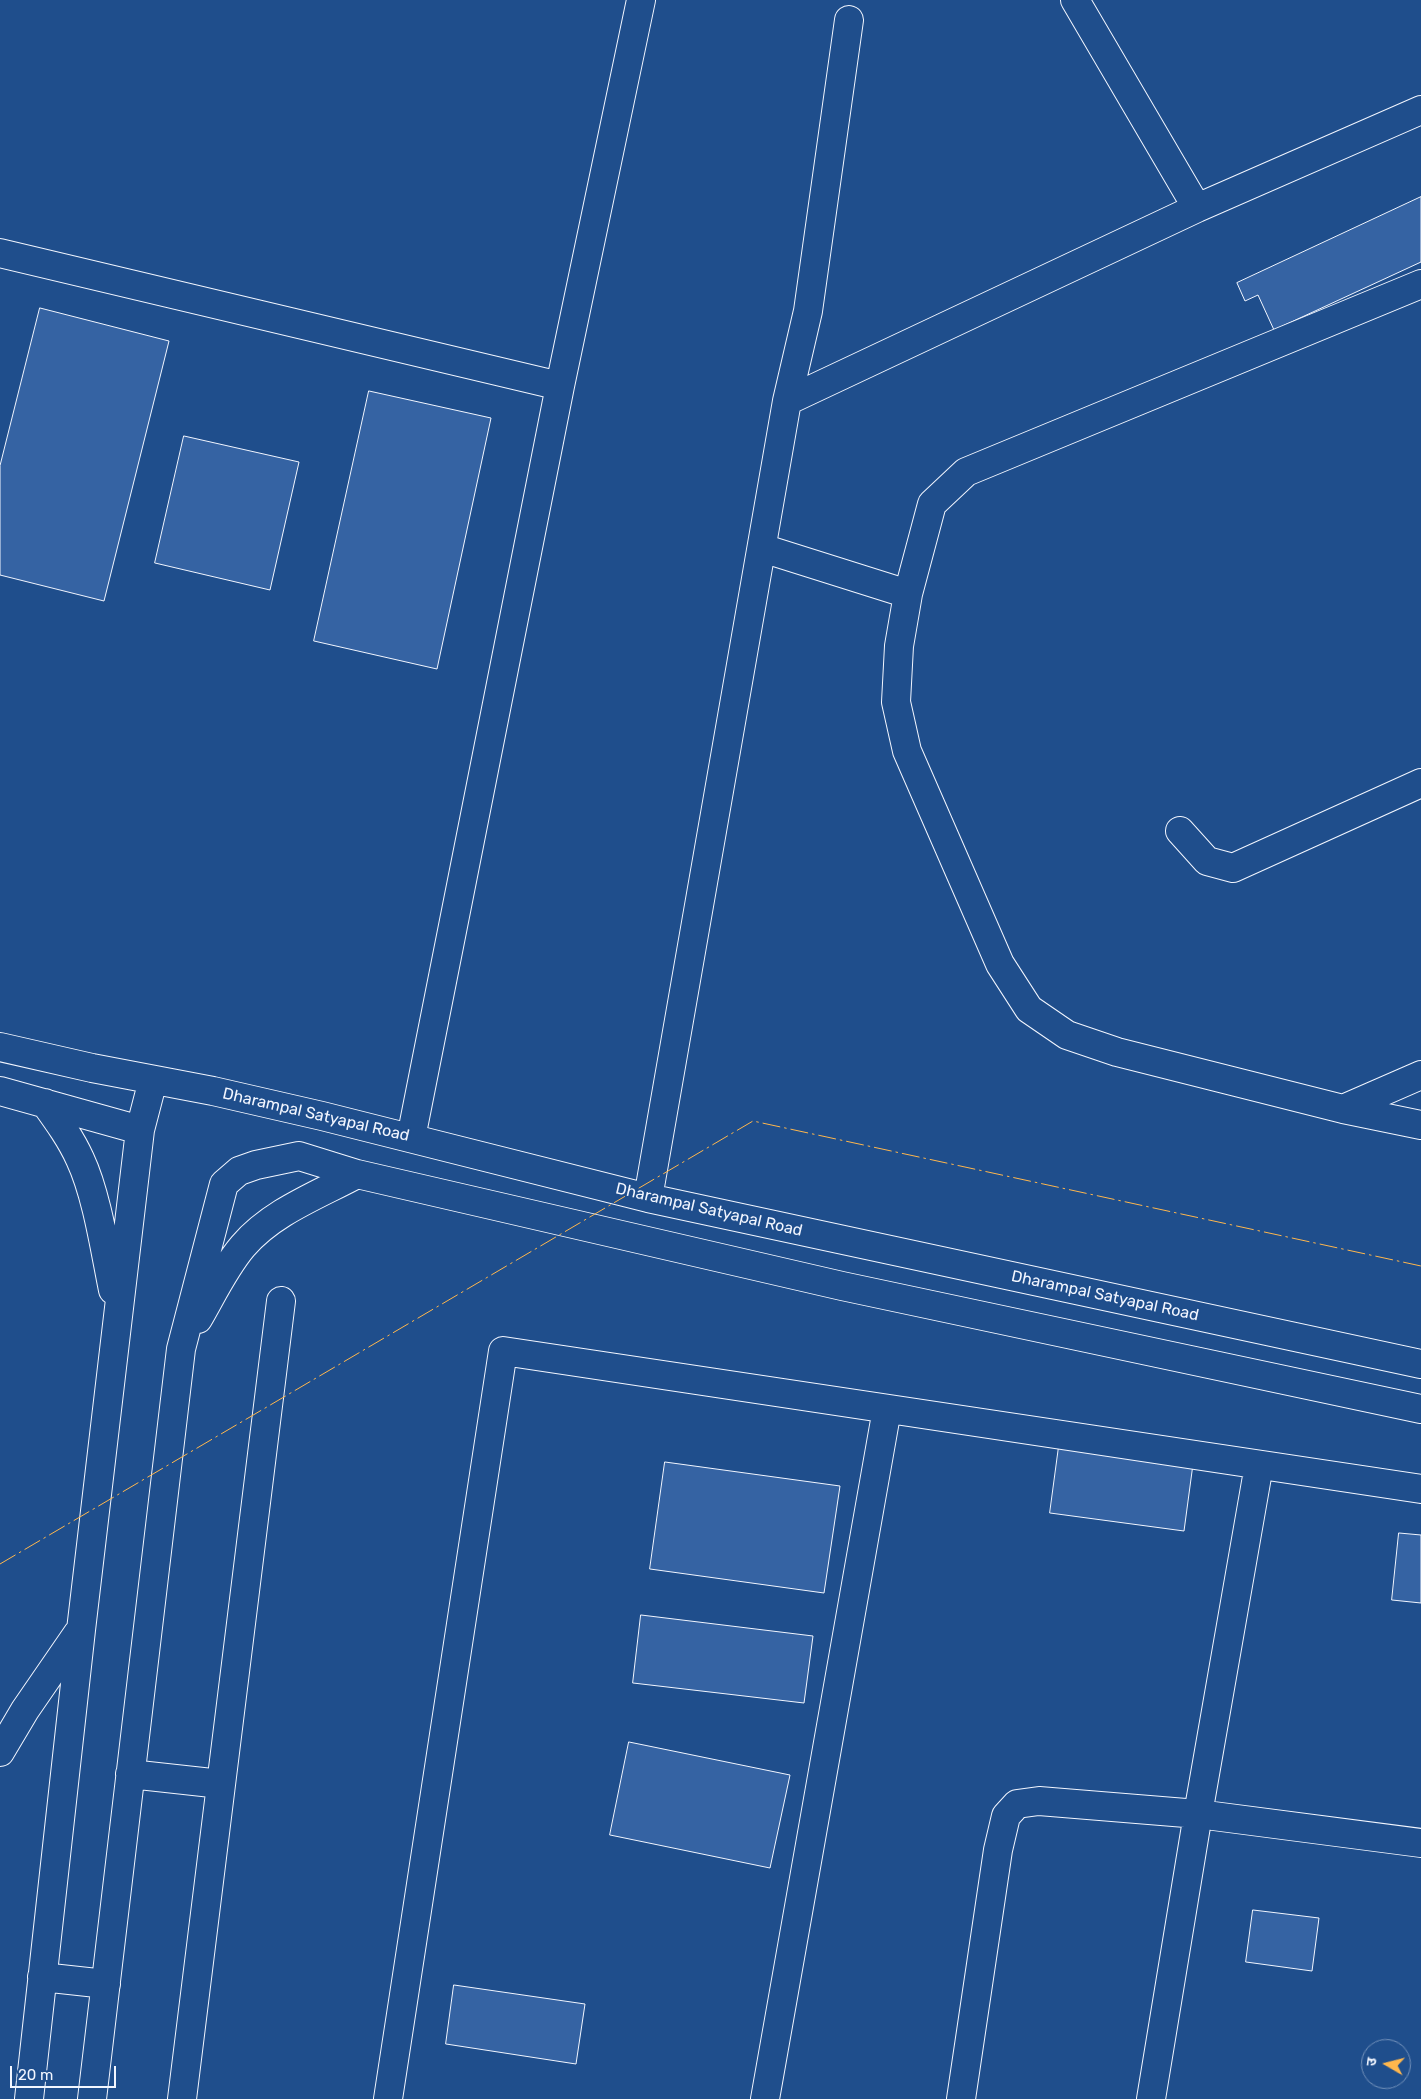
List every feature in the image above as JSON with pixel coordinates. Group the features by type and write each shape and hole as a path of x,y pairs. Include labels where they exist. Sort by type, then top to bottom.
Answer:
{"street":[{"path":"411,1138 560,386 641,0"},
{"path":"1075,0 1197,208"},
{"path":"648,1198 788,401 808,312 849,20"},
{"path":"788,401 1197,208 1421,110"},
{"path":"0,253 560,386"},
{"path":"1421,284 966,472 932,504 908,594 900,646 896,702 907,751 1000,964 1029,1009 1067,1035 1117,1052 1343,1109 1421,1125"},
{"path":"762,548 908,594"},
{"path":"1180,831 1207,861 1233,868 1421,783"},
{"name":"Dharampal Satyapal Road","path":"0,1046 240,1097 648,1198 1421,1364"},
{"path":"1343,1109 1421,1075"},
{"path":"29,2099 81,1630 140,1130 153,1080"},
{"path":"0,1091 140,1130"},
{"path":"46,1103 65,1131 81,1160 92,1198 118,1311"},
{"path":"92,2099 180,1349 224,1184 239,1171 256,1165 299,1156 357,1174 851,1288 1421,1409"},
{"path":"180,1349 242,1247 262,1228 286,1212 357,1174"},
{"path":"182,2099 282,1301"},
{"path":"388,2099 503,1351 1421,1489"},
{"path":"765,2099 886,1409"},
{"path":"1152,2099 1198,1814 1259,1465"},
{"path":"0,1752 25,1710 81,1630"},
{"path":"130,1774 221,1784"},
{"path":"961,2099 998,1850 1006,1816 1017,1804 1039,1801 1198,1814 1421,1843"},
{"path":"42,1977 106,1984"}],"building":[{"path":"1421,197 1421,262 1274,330 1258,295 1245,301 1237,283"},
{"path":"40,308 169,341 104,601 0,575 0,466"},
{"path":"369,391 491,418 437,669 314,641"},
{"path":"184,436 299,462 270,590 155,563"},
{"path":"1059,1446 1193,1464 1184,1531 1050,1513"},
{"path":"665,1462 840,1486 824,1593 650,1569"},
{"path":"1399,1533 1421,1535 1421,1603 1392,1600"},
{"path":"641,1615 813,1636 804,1703 633,1683"},
{"path":"629,1742 790,1775 770,1868 610,1835"},
{"path":"1253,1910 1319,1918 1312,1971 1246,1962"},
{"path":"454,1985 585,2004 576,2064 446,2044"}],"power":[{"path":"0,1564 753,1121 1421,1266"}]}
